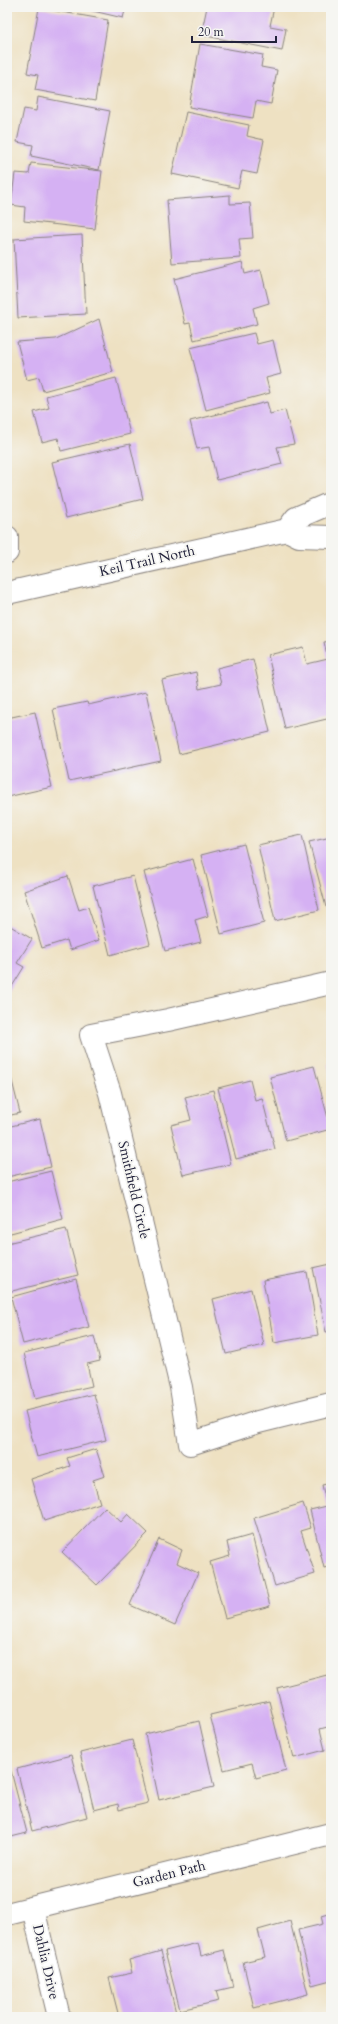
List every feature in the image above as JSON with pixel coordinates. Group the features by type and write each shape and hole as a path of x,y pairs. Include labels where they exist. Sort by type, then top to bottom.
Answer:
{"street":[{"path":"331,503 296,518 287,530 299,536 331,538"},
{"name":"Keil Trail North","path":"7,593 287,530"},
{"path":"7,537 7,552"},
{"name":"Smithfield Circle","path":"331,983 168,1020 91,1035 112,1100 181,1387 190,1444 258,1422 331,1404"},
{"name":"Garden Path","path":"7,1914 331,1834"},
{"name":"Dahlia Drive","path":"33,1908 59,2017"}],"building":[{"path":"76,7 126,7 123,18"},
{"path":"207,7 274,7 270,26 286,29 282,51 201,35"},
{"path":"39,8 108,20 95,101 35,90 38,75 27,73"},
{"path":"200,44 263,55 261,67 277,70 271,104 256,101 253,118 189,107"},
{"path":"38,97 110,111 99,170 31,156 33,145 17,142 24,109 36,111"},
{"path":"186,112 249,125 247,136 264,140 257,174 242,171 238,188 172,174"},
{"path":"31,163 102,171 95,229 24,221 25,207 11,205 15,173 29,174"},
{"path":"230,195 230,204 250,203 253,238 239,239 241,258 172,263 167,200"},
{"path":"82,235 86,314 18,318 14,239"},
{"path":"242,262 245,274 261,270 269,303 253,308 257,324 194,340 190,323 185,324 174,279"},
{"path":"99,319 113,372 43,391 39,377 27,380 17,342 56,339"},
{"path":"254,333 257,344 273,340 281,374 266,378 270,393 206,410 190,348"},
{"path":"116,378 130,434 61,451 58,438 42,442 34,412 49,408 46,396"},
{"path":"267,402 270,414 285,410 294,444 277,447 282,464 217,480 209,447 197,449 190,421"},
{"path":"130,444 143,499 66,518 52,462"},
{"path":"331,641 331,718 285,729 268,655 303,647 307,664 328,659 324,642"},
{"path":"253,659 270,732 179,754 162,680 196,672 199,689 221,684 217,668"},
{"path":"146,692 161,761 69,781 53,709 87,702 88,705"},
{"path":"35,712 52,787 7,797 7,718"},
{"path":"302,835 319,910 275,921 258,845"},
{"path":"331,837 331,906 326,907 309,842"},
{"path":"244,844 264,923 221,934 201,855"},
{"path":"193,859 208,916 195,920 201,942 165,951 144,872"},
{"path":"68,876 79,910 88,907 99,940 70,950 67,940 42,948 24,891"},
{"path":"133,876 150,944 110,955 93,886"},
{"path":"7,924 32,939 17,963 24,967 8,993"},
{"path":"331,1063 331,1075 330,1075 328,1064"},
{"path":"314,1066 331,1129 286,1141 270,1077"},
{"path":"7,1069 9,1069 20,1113 7,1116"},
{"path":"250,1080 255,1100 262,1098 275,1149 236,1159 218,1088"},
{"path":"213,1090 231,1164 183,1175 171,1125 191,1120 185,1097"},
{"path":"40,1119 51,1167 7,1177 7,1127"},
{"path":"51,1171 63,1219 7,1234 7,1182"},
{"path":"66,1229 78,1275 8,1292 7,1243"},
{"path":"331,1264 331,1331 326,1332 313,1268"},
{"path":"307,1272 318,1335 274,1343 263,1280"},
{"path":"76,1279 89,1327 23,1344 11,1297"},
{"path":"251,1289 264,1345 226,1354 213,1299"},
{"path":"94,1336 100,1361 87,1364 92,1386 35,1399 24,1353"},
{"path":"94,1394 106,1440 37,1457 25,1411"},
{"path":"96,1449 105,1476 93,1480 100,1503 44,1521 31,1479 70,1466 67,1458"},
{"path":"331,1483 331,1566 324,1568 310,1510 327,1506 322,1485"},
{"path":"303,1503 311,1528 301,1531 315,1574 275,1586 254,1518"},
{"path":"105,1507 121,1522 128,1514 148,1533 97,1585 62,1552"},
{"path":"252,1535 270,1606 225,1618 210,1562 230,1556 227,1542"},
{"path":"159,1539 182,1550 177,1563 198,1573 175,1625 130,1605"},
{"path":"327,1675 331,1693 331,1726 320,1729 325,1750 294,1758 277,1688"},
{"path":"269,1701 286,1770 256,1778 252,1763 224,1770 210,1715"},
{"path":"199,1721 214,1787 159,1800 145,1734"},
{"path":"132,1740 148,1803 119,1810 118,1804 94,1810 80,1753"},
{"path":"71,1755 87,1817 32,1831 17,1769"},
{"path":"11,1771 27,1833 7,1838 7,1772"},
{"path":"331,1913 331,1980 312,1985 298,1930 323,1924 321,1916"},
{"path":"290,1921 308,1994 254,2008 243,1962 265,1957 258,1930"},
{"path":"198,1943 201,1956 224,1950 233,1987 216,1991 219,2001 180,2010 165,1951"},
{"path":"161,1951 177,2017 119,2017 109,1978 132,1973 129,1960"}]}
